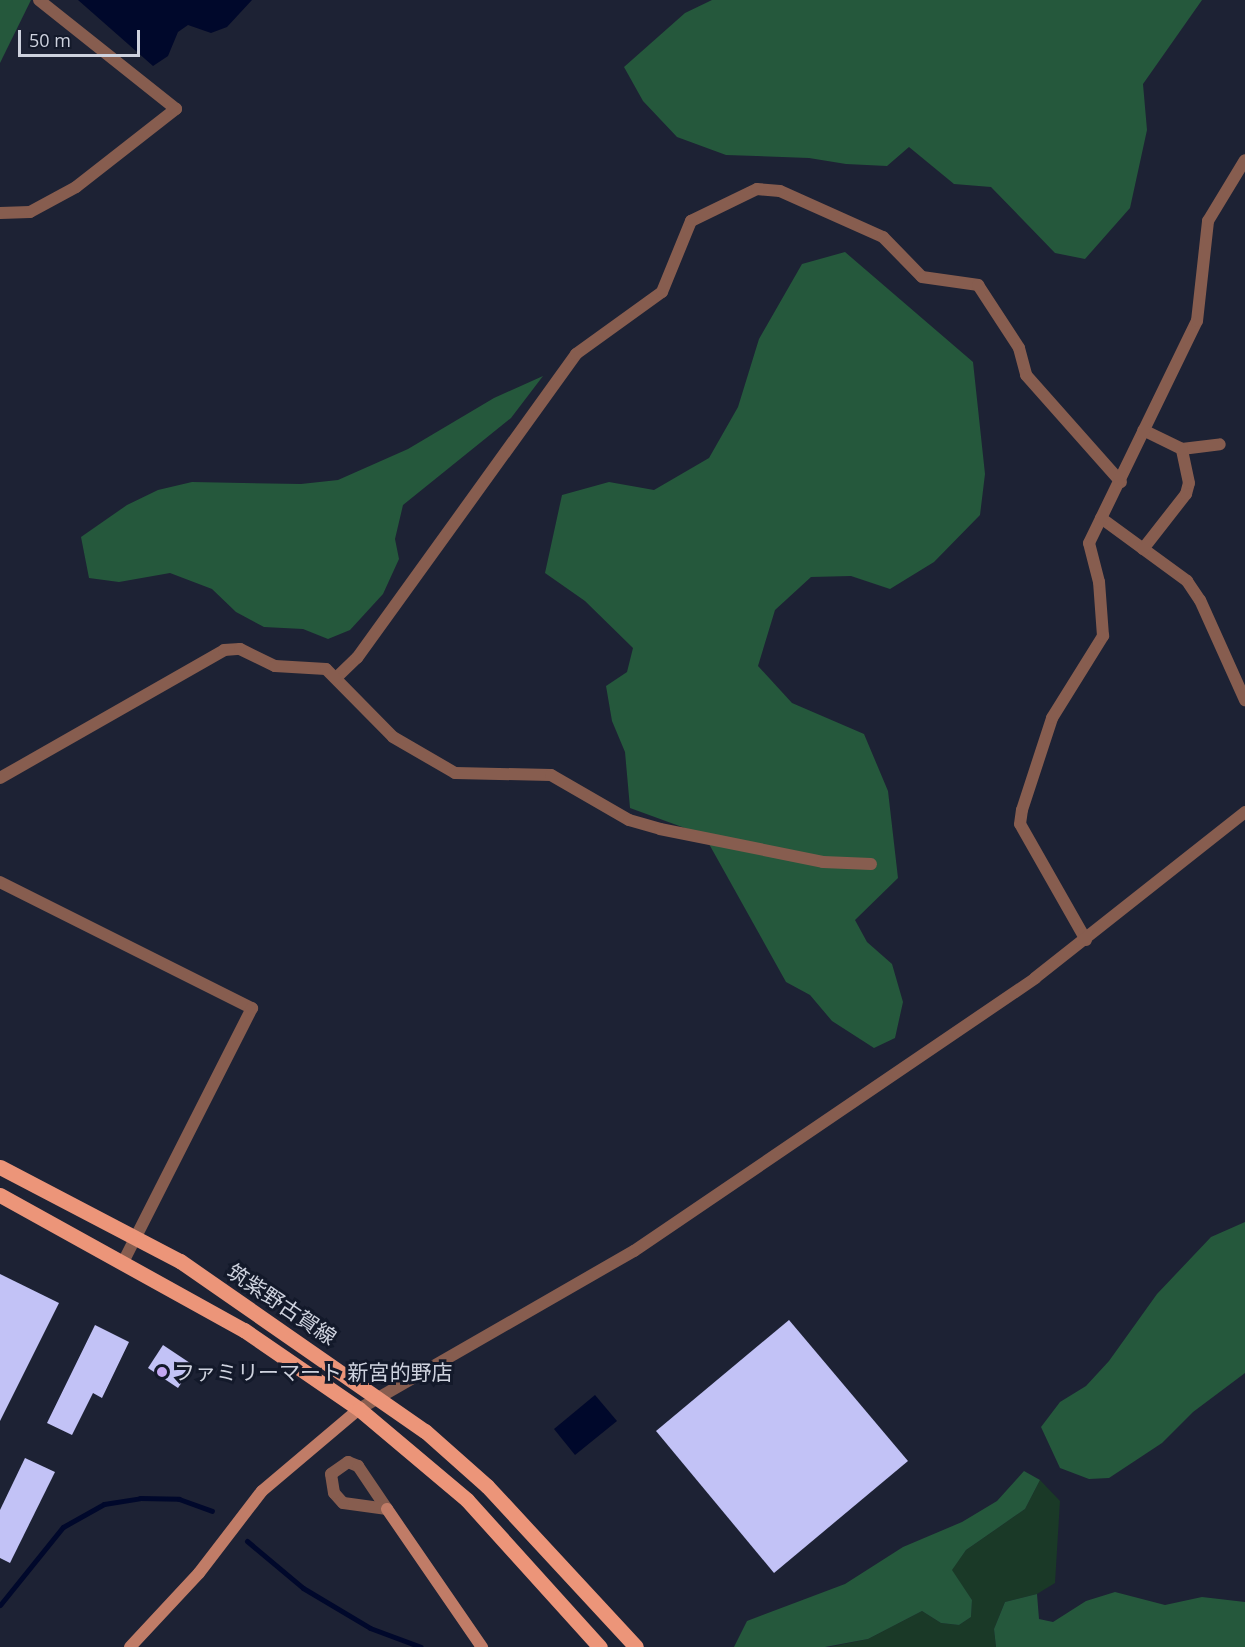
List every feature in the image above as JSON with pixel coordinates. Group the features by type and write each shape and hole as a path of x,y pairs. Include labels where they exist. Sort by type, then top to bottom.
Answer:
{"main road":[{"name":"筑紫野古賀線","path":"0,1167 138,1237 379,1397 487,1486 636,1647"},
{"name":"筑紫野古賀線","path":"0,1195 124,1260 244,1330 359,1409 467,1500 600,1647"}],"street":[{"path":"0,213 30,212 76,187 176,109 39,0"},
{"path":"1086,940 1020,824 1039,750 1052,718 1103,636 1100,582 1089,543 1121,482 1143,430 1197,321 1208,221 1245,160"},
{"path":"337,677 357,658 576,354 662,292 691,221 757,189 780,191 883,237 922,277 978,285 1019,348 1026,375 1121,482"},
{"path":"1143,430 1182,449 1193,451 1220,444"},
{"path":"1143,549 1186,494 1182,449"},
{"path":"1101,518 1187,581 1200,600 1245,700"},
{"path":"0,778 224,650 240,649 275,666 317,666 337,677 393,737 455,773 551,775 629,820 660,829 823,862 871,864"},
{"path":"130,1647 199,1573 262,1491 359,1409 634,1251 1086,940 1245,812"},
{"path":"0,882 252,1008 138,1237 124,1260"},
{"path":"387,1509 343,1503 329,1482 337,1465 358,1466 482,1647"}],"green space":[{"path":"0,0 31,0 0,63"},
{"path":"712,0 1202,0 1143,84 1147,130 1130,208 1085,259 1055,253 991,187 954,184 909,147 887,166 846,164 809,158 726,155 677,137 643,101 624,67 685,13"},
{"path":"845,252 973,362 985,474 980,515 934,562 890,589 851,576 811,577 775,610 758,666 792,703 864,734 888,791 898,878 855,920 867,942 892,964 903,1002 895,1038 874,1048 832,1021 810,995 786,982 704,835 630,808 625,752 612,721 606,686 627,672 633,648 585,601 545,573 562,495 609,482 654,490 709,458 738,407 759,339 802,264"},
{"path":"543,376 511,418 403,505 395,539 399,559 383,594 350,630 328,639 303,629 264,627 236,612 212,589 170,573 119,582 89,578 81,537 127,505 158,490 192,482 301,484 338,480 408,449 494,398"},
{"path":"1245,1222 1245,1373 1193,1412 1162,1443 1109,1478 1089,1479 1060,1468 1041,1427 1060,1402 1086,1386 1109,1361 1157,1294 1211,1237"},
{"path":"1024,1471 1040,1480 1025,1509 966,1550 952,1570 972,1600 971,1617 959,1625 941,1623 922,1611 868,1639 825,1647 734,1647 747,1621 845,1584 903,1547 962,1522 997,1501"},
{"path":"1040,1480 1060,1501 1055,1583 1037,1594 1005,1602 994,1629 996,1647 830,1647 868,1639 922,1611 941,1623 959,1625 971,1617 972,1600 951,1570 966,1550 1025,1509"},
{"path":"1115,1592 1165,1605 1202,1597 1245,1602 1245,1647 996,1647 994,1629 1005,1602 1037,1594 1039,1619 1053,1622 1086,1601"}],"water":[{"path":"78,0 252,0 227,27 211,33 188,25 178,32 168,56 153,66"},
{"path":"595,1395 617,1421 575,1455 554,1429"}],"building":[{"path":"0,1274 59,1303 0,1421"},
{"path":"789,1320 908,1461 774,1573 656,1431"},
{"path":"95,1325 129,1342 102,1398 93,1393 72,1435 47,1423"},
{"path":"163,1345 193,1365 178,1388 148,1368"},
{"path":"25,1458 55,1472 10,1563 0,1558 0,1510"}],"waterway":[{"path":"0,1605 63,1527 104,1504 140,1498 179,1499 212,1511"},
{"path":"247,1541 303,1588 370,1628 421,1647"}],"place":[{"name":"ファミリーマート 新宮的野店","path":"162,1372"}]}
